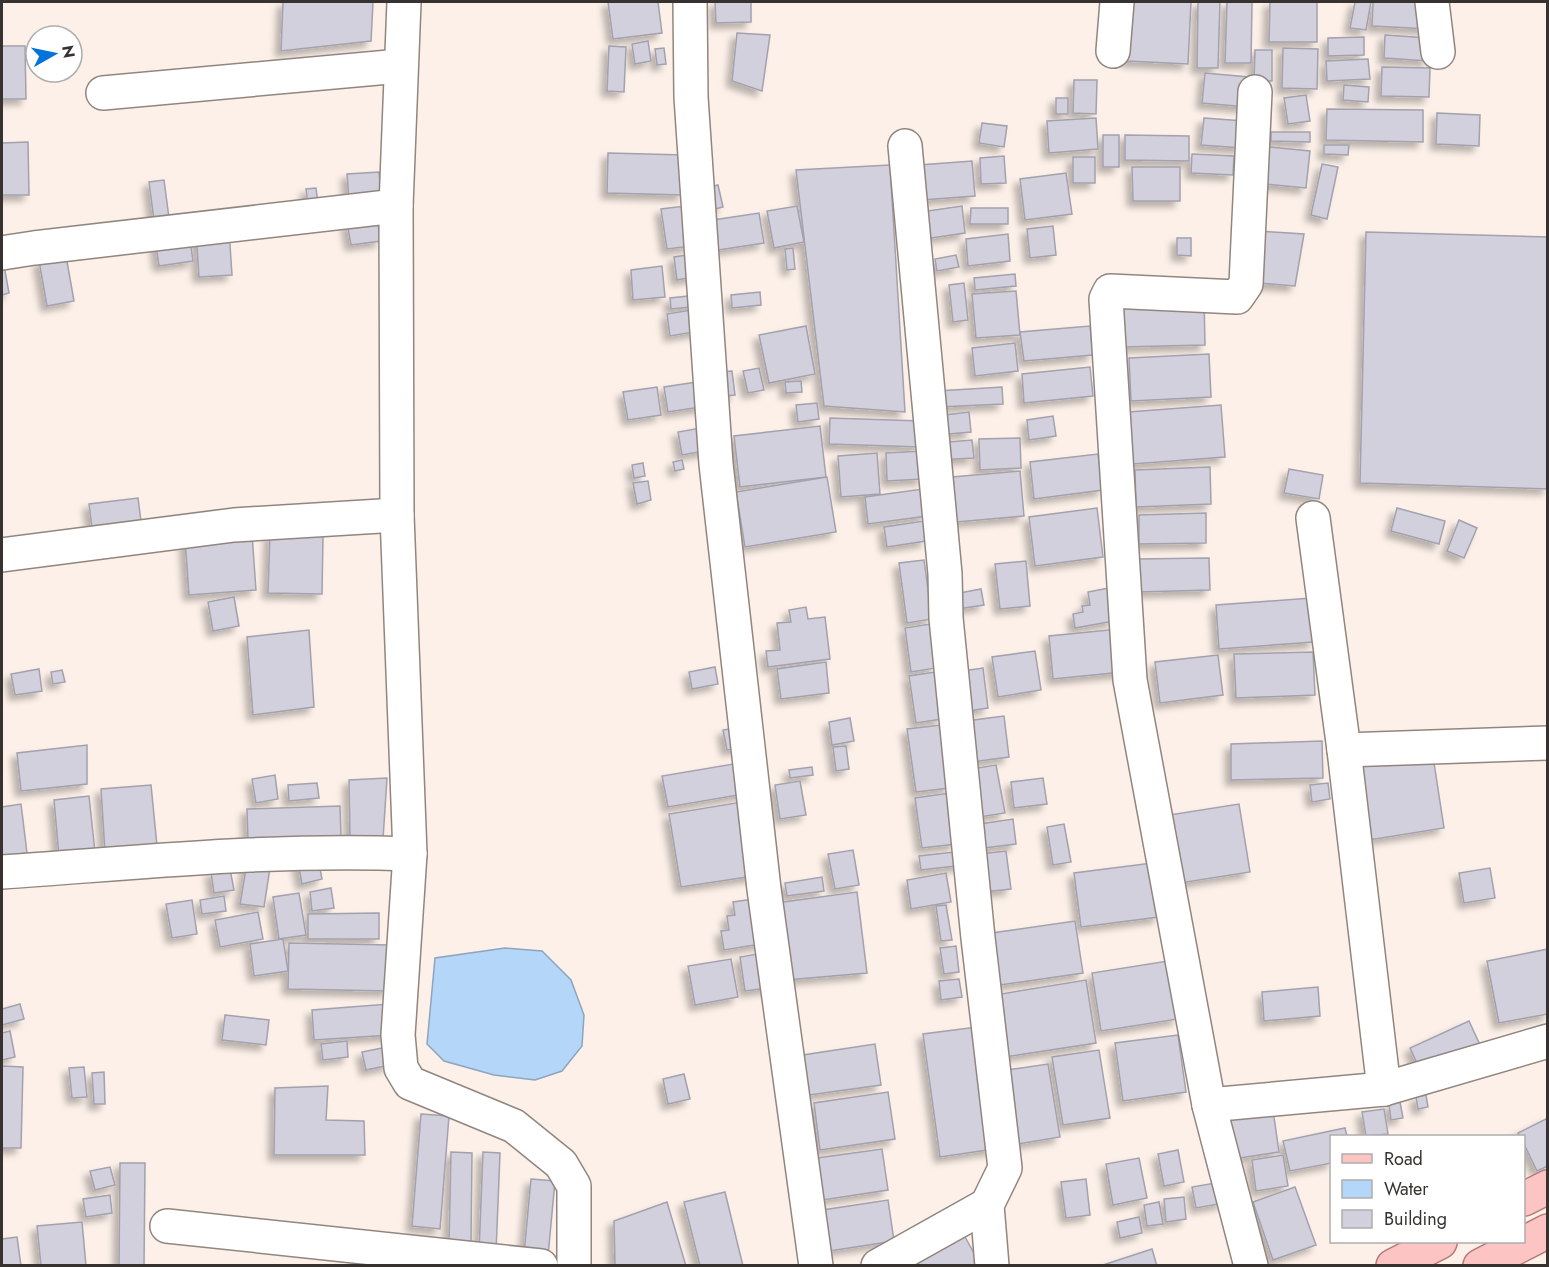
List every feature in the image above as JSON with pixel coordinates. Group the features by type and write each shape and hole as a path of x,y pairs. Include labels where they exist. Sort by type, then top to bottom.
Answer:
{"main road":[{"path":"1525,1198 1548,1186"},
{"path":"1525,1243 1548,1231"},
{"path":"1394,1266 1438,1243"},
{"path":"1480,1266 1525,1243"}],"street":[{"path":"404,2 396,206 397,515 410,854 398,1035 401,1068 410,1083 514,1126 561,1164 574,1186 574,1266"},
{"path":"690,2 691,97 717,464 764,889 816,1266"},
{"path":"1113,51 1117,2"},
{"path":"1432,2 1438,52"},
{"path":"103,93 400,66"},
{"path":"1251,1266 1209,1105 1130,680 1106,298 1110,291 1237,297 1246,284 1255,92"},
{"path":"905,146 945,574 946,618 978,938 1005,1168 987,1205 992,1266"},
{"path":"2,253 396,206"},
{"path":"2,555 234,525 397,515"},
{"path":"1313,518 1344,750 1384,1089"},
{"path":"1344,750 1548,743"},
{"path":"2,872 354,851 410,854"},
{"path":"1209,1105 1384,1089 1548,1041"},
{"path":"878,1266 987,1205"},
{"path":"167,1226 541,1266"}],"water":[{"path":"505,948 542,951 571,980 584,1015 582,1046 562,1071 535,1080 494,1075 444,1061 427,1044 435,958"}],"building":[{"path":"283,2 373,2 371,41 281,51"},
{"path":"608,2 658,2 662,33 613,39"},
{"path":"715,2 751,2 751,22 716,23"},
{"path":"1130,2 1191,2 1188,64 1127,61"},
{"path":"1198,2 1220,2 1218,68 1197,68"},
{"path":"1227,2 1252,2 1251,63 1225,63"},
{"path":"1270,2 1317,2 1317,42 1269,42"},
{"path":"1355,2 1371,2 1366,30 1350,28"},
{"path":"1373,2 1431,2 1430,29 1372,26"},
{"path":"737,33 770,35 762,91 732,81"},
{"path":"1385,35 1429,38 1428,61 1384,58"},
{"path":"1364,37 1364,55 1328,56 1328,38"},
{"path":"648,41 651,61 635,64 632,44"},
{"path":"2,46 24,46 26,99 2,99"},
{"path":"609,46 626,47 624,92 607,91"},
{"path":"664,48 666,64 657,65 655,49"},
{"path":"1283,48 1318,49 1317,89 1282,88"},
{"path":"1255,50 1272,50 1272,81 1254,81"},
{"path":"1368,59 1370,79 1327,81 1326,61"},
{"path":"1382,67 1430,68 1429,97 1381,96"},
{"path":"1205,73 1249,77 1247,107 1202,103"},
{"path":"1074,80 1097,80 1096,114 1073,113"},
{"path":"1344,85 1369,87 1368,102 1343,100"},
{"path":"1306,95 1310,121 1288,124 1284,98"},
{"path":"1056,98 1068,98 1068,114 1056,114"},
{"path":"1327,109 1423,110 1423,142 1326,140"},
{"path":"1437,113 1480,115 1479,146 1436,144"},
{"path":"1096,118 1098,149 1049,153 1047,121"},
{"path":"1204,118 1244,121 1242,148 1201,145"},
{"path":"982,123 1007,126 1004,147 979,143"},
{"path":"1271,132 1310,132 1310,142 1271,141"},
{"path":"1103,135 1119,135 1119,167 1103,167"},
{"path":"1125,135 1189,136 1189,161 1125,160"},
{"path":"28,142 29,195 2,195 2,143"},
{"path":"1324,145 1349,145 1348,155 1324,154"},
{"path":"1259,146 1310,151 1306,188 1255,183"},
{"path":"608,153 684,155 683,195 607,193"},
{"path":"1192,154 1234,156 1233,175 1191,173"},
{"path":"1004,156 1006,183 981,184 980,158"},
{"path":"1073,157 1095,157 1095,183 1073,183"},
{"path":"972,161 975,196 922,200 919,165"},
{"path":"1322,164 1338,167 1327,219 1311,215"},
{"path":"890,165 905,412 824,406 796,170"},
{"path":"1132,167 1180,167 1180,201 1133,201"},
{"path":"379,172 381,197 349,200 347,174"},
{"path":"1066,173 1072,214 1025,220 1020,179"},
{"path":"164,180 169,218 154,220 149,182"},
{"path":"718,185 723,207 707,211 702,189"},
{"path":"316,188 318,204 308,205 306,189"},
{"path":"685,206 691,246 667,249 661,209"},
{"path":"797,206 804,242 774,248 767,211"},
{"path":"962,206 965,233 918,240 914,213"},
{"path":"971,208 1008,208 1008,224 970,224"},
{"path":"759,213 764,243 712,251 707,221"},
{"path":"377,219 381,241 351,245 347,223"},
{"path":"1053,226 1056,255 1030,258 1027,229"},
{"path":"229,230 232,275 199,277 196,232"},
{"path":"1258,231 1304,234 1295,286 1259,283"},
{"path":"1366,232 1548,237 1548,489 1360,483"},
{"path":"189,233 193,261 159,266 155,238"},
{"path":"1008,234 1010,261 968,266 966,239"},
{"path":"1177,238 1191,238 1191,256 1177,255"},
{"path":"793,248 795,269 787,270 785,249"},
{"path":"693,254 697,276 677,280 674,257"},
{"path":"956,255 959,267 937,271 935,259"},
{"path":"66,256 74,301 47,306 39,261"},
{"path":"2,260 9,293 2,295"},
{"path":"662,266 665,297 633,300 631,270"},
{"path":"1015,274 1016,286 975,290 974,278"},
{"path":"964,283 968,320 953,322 949,285"},
{"path":"1016,291 1020,335 976,338 972,294"},
{"path":"760,292 761,305 732,308 731,295"},
{"path":"697,295 699,306 671,309 670,298"},
{"path":"1204,298 1205,345 1121,347 1119,300"},
{"path":"697,309 700,331 670,336 667,314"},
{"path":"806,326 815,374 769,383 759,335"},
{"path":"1090,326 1093,355 1024,361 1020,332"},
{"path":"1015,343 1018,371 975,376 972,348"},
{"path":"1209,354 1211,397 1131,401 1129,358"},
{"path":"1090,367 1093,396 1024,403 1022,374"},
{"path":"759,368 764,390 748,393 743,371"},
{"path":"732,371 735,395 726,396 721,372"},
{"path":"703,381 707,406 668,412 664,387"},
{"path":"801,381 802,392 786,393 785,382"},
{"path":"657,387 661,415 628,420 623,392"},
{"path":"1002,387 1003,404 938,407 937,391"},
{"path":"817,403 819,419 798,422 796,405"},
{"path":"1221,405 1225,457 1132,464 1128,412"},
{"path":"969,412 971,432 938,435 936,416"},
{"path":"1053,416 1056,436 1029,440 1027,420"},
{"path":"830,418 921,421 921,447 829,444"},
{"path":"820,426 826,477 740,487 734,436"},
{"path":"706,427 710,450 682,455 678,432"},
{"path":"1020,438 1021,468 980,470 979,439"},
{"path":"972,440 974,458 938,460 937,443"},
{"path":"922,451 923,479 887,481 886,453"},
{"path":"877,453 880,494 841,497 838,456"},
{"path":"1098,454 1103,490 1034,499 1030,462"},
{"path":"682,460 684,469 675,471 673,462"},
{"path":"643,463 645,476 634,478 632,465"},
{"path":"1210,467 1211,504 1136,507 1135,470"},
{"path":"1289,469 1323,475 1319,499 1284,493"},
{"path":"1020,471 1024,516 945,523 941,478"},
{"path":"827,477 836,532 745,547 736,492"},
{"path":"648,481 651,500 637,504 633,483"},
{"path":"923,489 927,516 868,524 865,497"},
{"path":"138,498 142,529 93,536 89,504"},
{"path":"1097,508 1103,557 1035,566 1029,517"},
{"path":"1397,508 1445,521 1439,544 1391,531"},
{"path":"1206,513 1206,543 1139,544 1139,515"},
{"path":"1459,520 1477,528 1464,558 1447,551"},
{"path":"924,521 926,541 887,547 884,527"},
{"path":"270,533 323,535 322,594 268,593"},
{"path":"252,534 256,590 189,595 185,539"},
{"path":"1209,558 1210,590 1137,592 1136,559"},
{"path":"924,560 932,619 907,623 899,563"},
{"path":"1026,561 1030,606 1000,609 995,564"},
{"path":"1109,588 1114,621 1075,628 1073,614 1083,612 1082,606 1090,605 1088,592"},
{"path":"981,589 984,605 951,610 949,595"},
{"path":"234,597 239,626 213,631 208,602"},
{"path":"1311,598 1314,642 1219,649 1216,605"},
{"path":"806,607 808,619 825,617 830,659 768,667 766,651 780,650 777,623 791,622 789,610"},
{"path":"930,624 936,668 911,672 905,628"},
{"path":"1119,629 1123,672 1053,679 1049,636"},
{"path":"309,630 314,707 253,715 247,637"},
{"path":"1035,651 1041,690 998,697 992,657"},
{"path":"1313,652 1315,695 1236,698 1234,654"},
{"path":"1218,655 1223,695 1160,703 1155,662"},
{"path":"826,662 829,693 781,699 777,669"},
{"path":"715,667 718,684 692,689 689,672"},
{"path":"983,668 988,708 962,712 956,672"},
{"path":"39,669 42,691 15,695 11,674"},
{"path":"62,670 65,682 53,684 51,672"},
{"path":"935,672 942,719 916,723 909,676"},
{"path":"1004,716 1009,757 972,762 966,721"},
{"path":"850,718 854,741 832,745 829,722"},
{"path":"941,725 950,788 916,792 907,729"},
{"path":"740,727 744,747 727,750 723,730"},
{"path":"1322,741 1323,778 1231,780 1231,744"},
{"path":"87,745 87,784 21,791 17,753"},
{"path":"846,746 849,769 836,771 833,747"},
{"path":"1432,750 1444,828 1369,840 1357,761"},
{"path":"745,762 750,793 668,807 662,776"},
{"path":"996,765 1005,813 973,818 965,770"},
{"path":"812,767 813,775 790,778 789,770"},
{"path":"275,775 278,799 256,803 252,779"},
{"path":"387,778 383,839 350,838 349,780"},
{"path":"1043,778 1047,804 1014,808 1011,782"},
{"path":"800,781 806,815 780,819 775,785"},
{"path":"317,783 319,798 289,801 288,785"},
{"path":"1328,783 1330,799 1312,802 1310,785"},
{"path":"151,785 157,846 105,852 101,789"},
{"path":"950,793 956,844 922,848 915,798"},
{"path":"89,796 95,852 59,856 54,800"},
{"path":"748,801 760,875 681,887 669,814"},
{"path":"21,804 27,853 2,856 2,807"},
{"path":"1239,804 1250,872 1180,883 1169,815"},
{"path":"340,806 341,836 248,840 247,809"},
{"path":"1013,819 1016,844 976,849 973,825"},
{"path":"1064,824 1071,862 1053,865 1047,827"},
{"path":"853,850 859,885 835,889 828,854"},
{"path":"963,851 964,865 921,870 919,856"},
{"path":"1006,851 1011,889 984,892 980,854"},
{"path":"248,857 271,861 264,907 240,904"},
{"path":"318,858 322,879 302,884 298,863"},
{"path":"1152,863 1159,917 1081,927 1074,873"},
{"path":"1490,868 1495,898 1464,903 1459,873"},
{"path":"230,869 234,890 214,893 211,872"},
{"path":"946,873 951,902 911,909 907,880"},
{"path":"822,877 824,891 787,896 785,883"},
{"path":"331,888 334,908 312,911 310,892"},
{"path":"857,892 867,973 786,980 776,903"},
{"path":"299,893 306,935 279,939 273,897"},
{"path":"224,896 226,911 202,914 200,900"},
{"path":"760,898 767,943 724,950 721,931 729,930 727,916 735,915 733,902"},
{"path":"192,900 197,934 172,938 166,904"},
{"path":"946,905 952,940 941,941 936,906"},
{"path":"258,912 263,939 220,947 215,920"},
{"path":"379,913 379,939 308,939 308,914"},
{"path":"1075,921 1083,973 1000,985 992,933"},
{"path":"283,939 288,971 254,976 250,944"},
{"path":"289,943 390,945 389,991 288,989"},
{"path":"956,946 959,972 944,974 940,948"},
{"path":"1548,949 1548,1014 1499,1023 1487,961"},
{"path":"769,952 775,987 745,991 740,957"},
{"path":"731,959 738,997 695,1005 688,966"},
{"path":"1168,961 1178,1019 1101,1031 1092,973"},
{"path":"959,979 962,997 941,1000 939,981"},
{"path":"1086,980 1096,1043 1005,1057 995,995"},
{"path":"1318,987 1320,1016 1264,1021 1262,992"},
{"path":"20,1004 24,1019 2,1025 2,1009"},
{"path":"389,1004 391,1035 314,1040 312,1010"},
{"path":"225,1015 269,1020 266,1045 222,1040"},
{"path":"1469,1021 1480,1045 1421,1072 1410,1048"},
{"path":"977,1027 994,1149 940,1157 923,1034"},
{"path":"10,1031 15,1057 2,1060 2,1033"},
{"path":"1178,1035 1186,1092 1123,1101 1115,1043"},
{"path":"347,1041 348,1057 323,1060 321,1044"},
{"path":"875,1044 881,1085 809,1095 803,1055"},
{"path":"387,1047 390,1065 366,1070 362,1052"},
{"path":"1099,1050 1110,1118 1063,1125 1052,1057"},
{"path":"1048,1064 1060,1137 1018,1144 1007,1070"},
{"path":"2,1066 23,1067 21,1148 2,1148"},
{"path":"84,1067 87,1097 72,1098 69,1068"},
{"path":"104,1072 105,1104 94,1104 92,1073"},
{"path":"684,1074 690,1099 668,1104 663,1079"},
{"path":"328,1086 326,1120 364,1121 365,1155 274,1155 275,1088"},
{"path":"888,1092 895,1139 820,1150 814,1103"},
{"path":"1426,1095 1428,1107 1418,1109 1416,1097"},
{"path":"1400,1102 1403,1118 1391,1120 1389,1104"},
{"path":"1384,1109 1388,1134 1366,1135 1362,1112"},
{"path":"1273,1110 1279,1152 1233,1159 1226,1117"},
{"path":"421,1114 449,1116 440,1229 412,1226"},
{"path":"1548,1118 1548,1166 1537,1171 1525,1146 1525,1135 1518,1133"},
{"path":"1345,1128 1347,1135 1330,1135 1330,1163 1290,1171 1283,1141"},
{"path":"882,1149 888,1190 816,1201 810,1159"},
{"path":"1178,1150 1184,1182 1164,1186 1158,1154"},
{"path":"451,1152 472,1153 471,1244 449,1243"},
{"path":"483,1152 500,1153 496,1252 479,1252"},
{"path":"1283,1155 1288,1186 1256,1191 1252,1160"},
{"path":"1139,1158 1147,1198 1113,1205 1106,1164"},
{"path":"120,1163 145,1163 144,1266 119,1266"},
{"path":"110,1167 115,1185 95,1190 90,1171"},
{"path":"531,1179 555,1181 548,1256 524,1254"},
{"path":"1086,1179 1090,1215 1066,1218 1061,1182"},
{"path":"1221,1182 1224,1203 1196,1208 1192,1187"},
{"path":"1295,1187 1316,1245 1273,1260 1253,1202"},
{"path":"725,1192 743,1266 700,1266 684,1202"},
{"path":"110,1195 112,1213 86,1217 83,1199"},
{"path":"1184,1197 1186,1219 1166,1222 1164,1199"},
{"path":"888,1200 894,1241 823,1252 816,1211"},
{"path":"667,1202 686,1266 615,1266 614,1221"},
{"path":"1159,1202 1163,1224 1147,1226 1144,1205"},
{"path":"1139,1217 1142,1233 1120,1238 1117,1222"},
{"path":"82,1222 86,1266 41,1266 37,1226"},
{"path":"964,1235 980,1264 977,1266 910,1266"},
{"path":"17,1237 21,1266 2,1266 2,1239"},
{"path":"1152,1249 1157,1266 1100,1266"}]}
